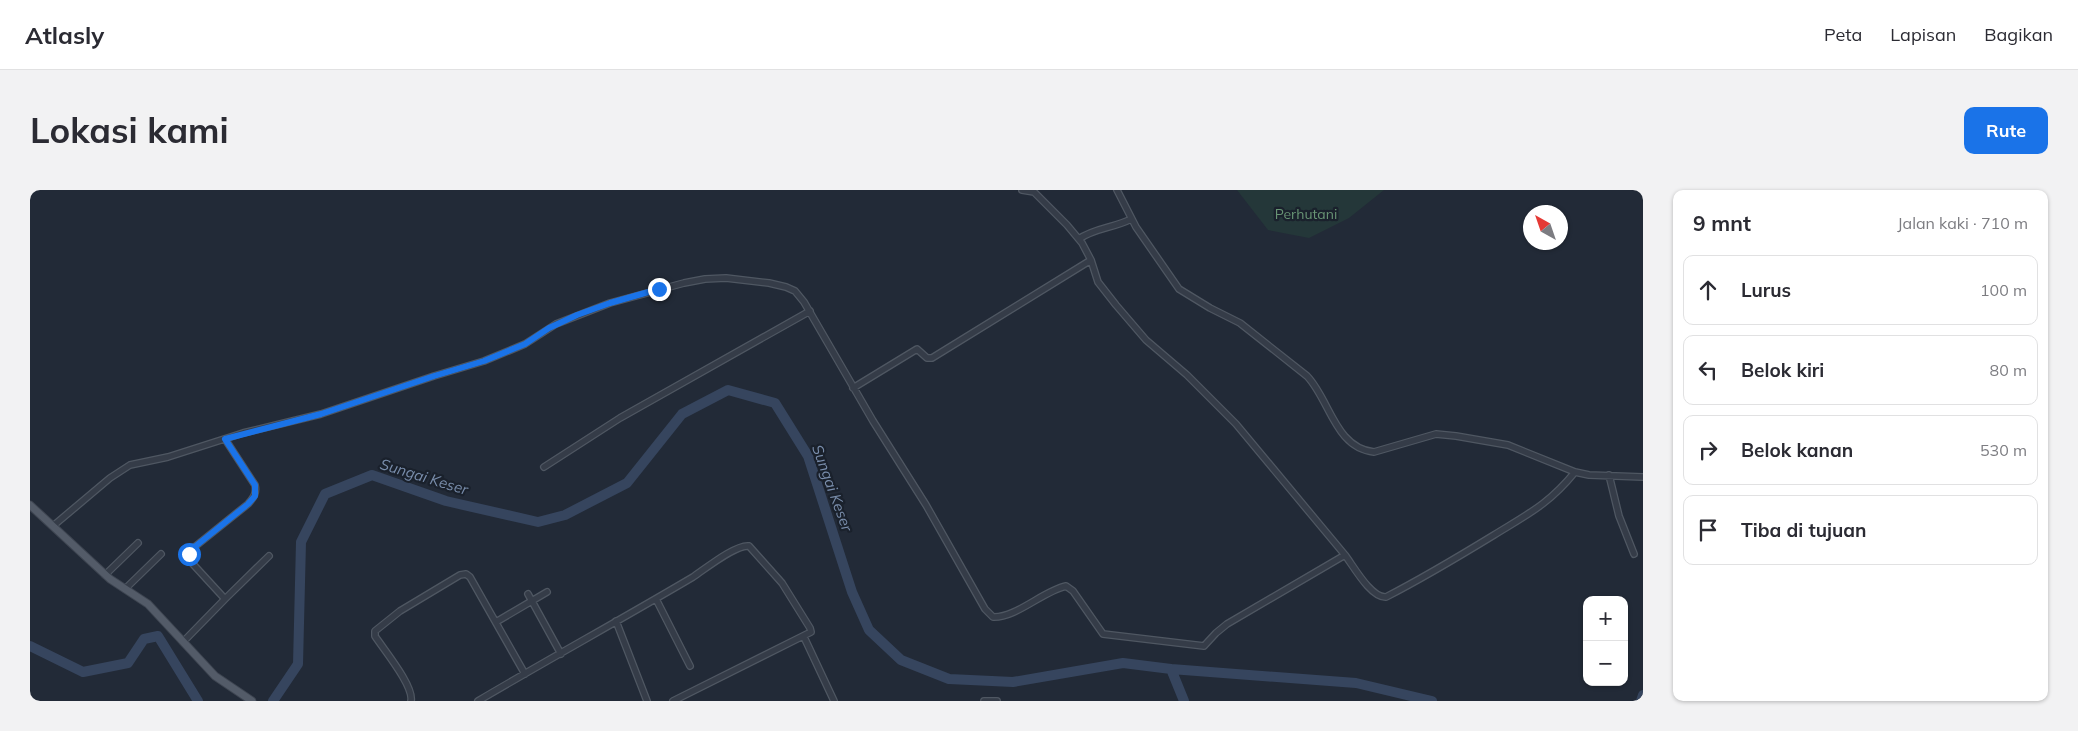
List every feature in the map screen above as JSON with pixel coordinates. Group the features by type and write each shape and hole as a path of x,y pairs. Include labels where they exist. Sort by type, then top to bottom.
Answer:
{"main road":[{"path":"30,505 105,575 148,604 215,676 252,701"}],"street":[{"path":"1022,190 1034,192 1079,239 1098,282 1138,331 1208,394 1236,424 1372,592 1379,597 1386,597 1469,551 1536,510 1556,494 1575,472"},
{"path":"1117,190 1130,219 1175,285 1210,308 1240,323 1307,376 1314,384 1340,429 1357,448 1374,452 1436,434 1456,436 1508,445 1575,472 1643,477"},
{"path":"1079,239 1087,233 1130,219"},
{"path":"853,388 917,349 927,358 932,358 1090,261"},
{"path":"53,526 125,467 168,457 225,439 321,414 484,361 525,344 549,328 577,315 610,303 684,283 726,278 769,283 795,291 810,311 853,388 926,505 985,609 992,617 1014,611 1066,586 1070,588 1103,634 1204,646 1227,624 1344,556"},
{"path":"544,467 620,418 810,311"},
{"path":"225,439 255,485 255,496 248,504 192,549 188,558 225,599"},
{"path":"1609,476 1619,516 1634,554"},
{"path":"105,575 138,543"},
{"path":"478,701 656,599 724,556 744,545 749,546 782,583 811,632 674,701"},
{"path":"125,589 161,554"},
{"path":"183,642 269,556"},
{"path":"411,701 412,697 406,684 375,636 377,628 446,582 460,575 466,574 470,577 526,674"},
{"path":"496,622 547,592"},
{"path":"528,594 561,654"},
{"path":"656,599 690,666"},
{"path":"616,621 647,701"},
{"path":"804,637 834,701"},
{"path":"984,701 997,701"}],"green space":[{"name":"Perhutani","path":"1237,190 1384,190 1349,218 1309,238 1268,230"}],"waterway":[{"name":"Sungai Keser","path":"273,701 298,664 301,542 325,494 372,475 446,501 538,522 565,515 627,483 682,414 728,390 775,403 808,456 852,592 869,630 901,660 949,679 1013,682 1123,663 1171,669 1184,701"},
{"name":"Sungai Keser","path":"30,646 83,672 128,663 144,639 158,636 198,701"},
{"path":"1171,669 1356,683 1432,701"},
{"path":"1641,701 1643,695"}],"route":[{"path":"189,554 192,549 248,504 255,496 255,485 225,439 242,433 321,414 484,361 525,344 556,324 577,315 659,289"}]}
